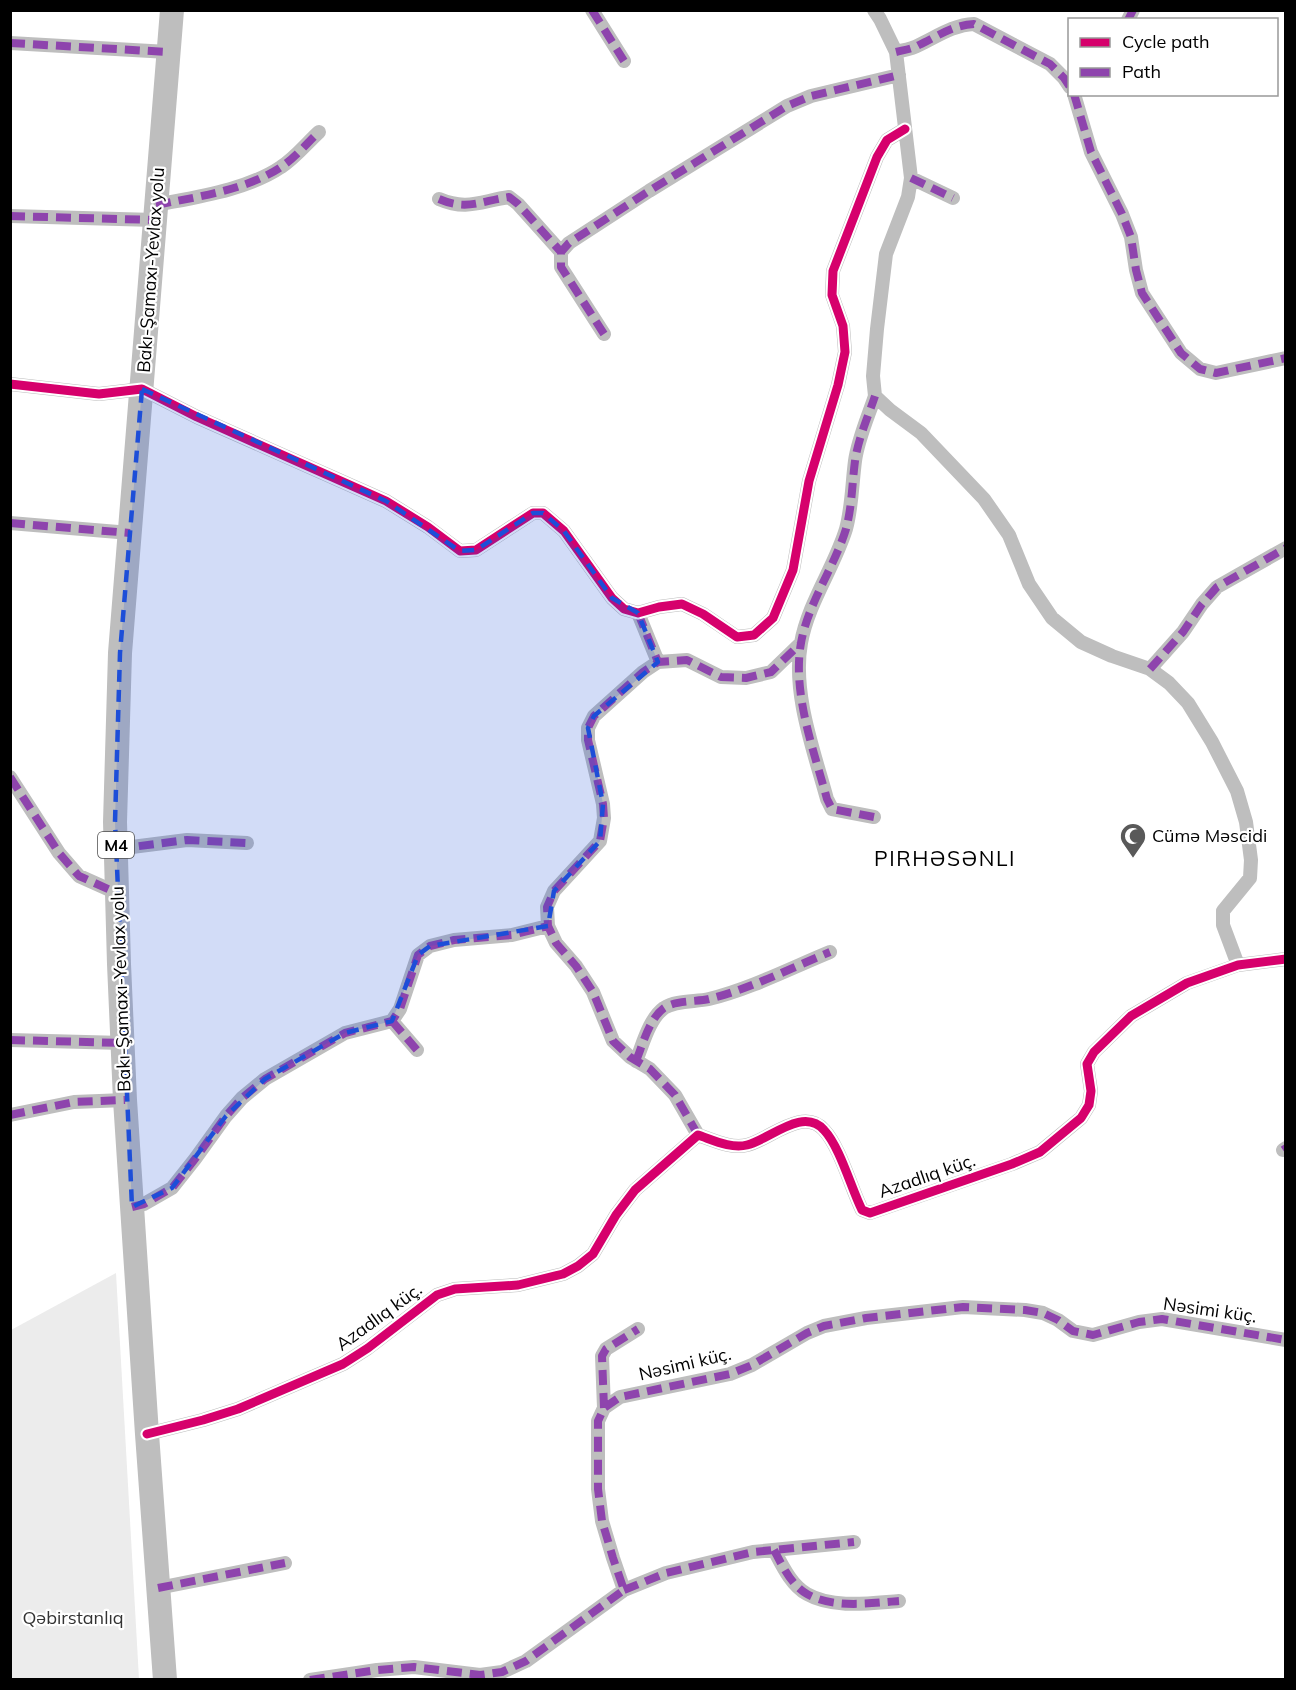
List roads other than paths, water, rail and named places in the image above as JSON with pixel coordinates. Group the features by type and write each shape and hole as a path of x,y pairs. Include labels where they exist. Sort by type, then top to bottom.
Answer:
{"highway":[{"name":"Bakı-Şamaxı-Yevlax yolu","path":"165,1680 125,1100 117,893 116,743 120,653 172,10"}],"street":[{"path":"592,10 624,61"},
{"path":"874,10 896,52 911,178 908,196 886,254 873,376 875,396 855,459 846,527 811,612 801,643 799,680 804,711 826,799 832,809 874,817"},
{"path":"896,52 916,46 961,25 974,24 1050,64 1068,84"},
{"path":"10,43 168,52"},
{"path":"604,334 561,267 561,252 569,243 787,106 811,96 899,75"},
{"path":"1075,96 1091,152 1131,237 1142,293 1181,353 1200,369 1216,373 1286,358"},
{"path":"10,384 99,394 142,389 197,417 386,501 428,527 460,551 476,550 533,513 543,513 564,531 612,598 624,609 638,613 682,604 737,637 754,635 773,618 793,570 809,481 845,352 843,326 832,295 833,272 877,157 887,140 905,129"},
{"path":"10,216 155,212 262,177 282,167 319,132"},
{"path":"911,178 953,198"},
{"path":"439,199 465,206 509,197 561,252"},
{"path":"875,396 921,433 984,499 1009,535 1029,584 1052,618 1081,642 1150,669 1169,683 1188,703 1237,791 1246,822 1251,860 1250,878 1223,911 1223,925 1238,965 1286,959"},
{"path":"10,523 130,532"},
{"path":"1150,669 1183,632 1217,586 1286,548"},
{"path":"638,613 658,662"},
{"path":"698,1135 675,1095 650,1069 630,1057 614,1041 593,992 576,966 556,943 548,927 547,907 554,891 600,841 604,818 603,804 588,740 588,728 594,716 643,672 658,662 687,660 721,677 746,678 771,672 801,643"},
{"path":"10,777 59,853 79,876 117,893"},
{"path":"116,849 187,840 247,843"},
{"path":"132,1207 144,1204 172,1188 226,1116 242,1098 265,1079 345,1033 392,1021 400,1009 418,955 430,946 454,940 512,935 548,927"},
{"path":"636,1061 654,1020 665,1008 683,1002 709,999 740,989 830,952"},
{"name":"Azadlıq küç.","path":"147,1434 238,1409 343,1364 368,1348 437,1295 455,1289 518,1285 563,1274 578,1266 593,1254 616,1215 635,1190 698,1135 736,1147 748,1145 783,1127 800,1122 811,1123 824,1129 836,1149 862,1210 870,1213 1012,1164 1040,1152 1081,1118 1089,1105 1091,1091 1087,1064 1094,1052 1131,1016 1187,983 1238,965"},
{"path":"392,1021 417,1050"},
{"path":"10,1040 123,1042"},
{"path":"10,1115 74,1102 125,1100"},
{"name":"Nəsimi küç.","path":"604,1407 620,1397 730,1374 752,1365 807,1333 824,1326 866,1318 963,1307 1043,1313 1073,1331 1093,1335 1162,1318 1286,1340"},
{"path":"624,1590 602,1521 598,1489 598,1421 604,1407 602,1356 606,1349 638,1329"},
{"path":"310,1680 414,1667 480,1675 502,1672 526,1660 624,1590 666,1573 753,1552 854,1542"},
{"path":"774,1550 791,1580 806,1594 829,1601 856,1605 899,1601"},
{"path":"158,1588 285,1563"}],"place":[{"name":"Cümə Məscidi","path":"1133,859"}],"district":[{"name":"PIRHƏSƏNLI","path":"945,859"}],"park label":[{"name":"Qəbirstanlıq","path":"73,1618"}]}
